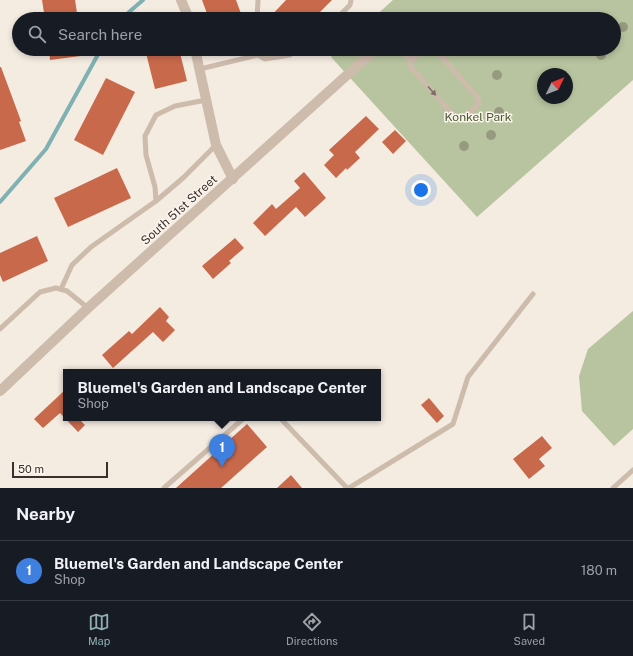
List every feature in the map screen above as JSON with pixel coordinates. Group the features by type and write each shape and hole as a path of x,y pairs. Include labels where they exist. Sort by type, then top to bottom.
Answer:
{"street":[{"path":"181,0 186,12"},
{"path":"197,56 216,145 233,179"},
{"name":"South 51st Street","path":"0,391 88,308 368,56"}],"lane":[{"path":"257,12 258,0"},
{"path":"343,12 350,5 352,0"},
{"path":"200,69 254,56"},
{"path":"260,56 265,59 284,56"},
{"path":"406,56 410,61 410,66 456,118 462,119 479,104 478,98 441,56"},
{"path":"410,61 415,56"},
{"path":"156,201 155,187 146,154 145,136 156,115 175,106 206,100"},
{"path":"61,290 72,265 91,247 156,201 183,178 216,145"},
{"path":"0,329 40,292 56,288 67,291 88,308"},
{"path":"283,421 348,488 454,424 468,377 533,294"},
{"path":"164,488 241,421"},
{"path":"613,488 633,470"}],"green space":[{"name":"Konkel Park","path":"393,0 633,0 633,80 477,217 331,57 621,56 621,12 380,12"},
{"path":"633,311 633,429 614,446 582,411 579,376 588,349"}],"building":[{"path":"42,0 75,0 77,12 44,12"},
{"path":"202,0 236,0 240,12 206,12"},
{"path":"286,0 332,0 320,12 275,12"},
{"path":"50,56 80,56 50,60"},
{"path":"147,56 181,56 187,81 155,89"},
{"path":"0,67 21,121 19,122 26,141 0,150"},
{"path":"106,78 135,92 103,155 74,140"},
{"path":"366,116 379,129 355,152 360,158 347,170 346,168 336,178 324,165 334,155 329,150"},
{"path":"395,130 406,141 393,154 382,142"},
{"path":"117,168 131,198 68,227 54,198"},
{"path":"304,172 326,198 305,217 296,207 265,236 253,223 272,204 276,209 300,188 294,181"},
{"path":"37,236 48,261 3,282 0,275 0,253"},
{"path":"235,238 244,248 229,261 231,263 213,279 202,266"},
{"path":"160,307 169,317 166,321 175,330 163,342 153,332 113,368 102,355 129,331 132,334"},
{"path":"63,392 63,416 60,413 43,428 34,419"},
{"path":"429,398 444,416 437,423 421,405"},
{"path":"68,421 81,421 85,425 78,432"},
{"path":"247,424 267,447 221,488 176,488"},
{"path":"542,436 552,448 539,459 545,466 529,479 513,459"},
{"path":"291,475 302,488 277,488"}],"waterway":[{"path":"129,12 143,0"},
{"path":"0,202 46,149 97,56"}],"place":[{"name":"Bluemel's Garden and Landscape Center","path":"222,467"}]}
